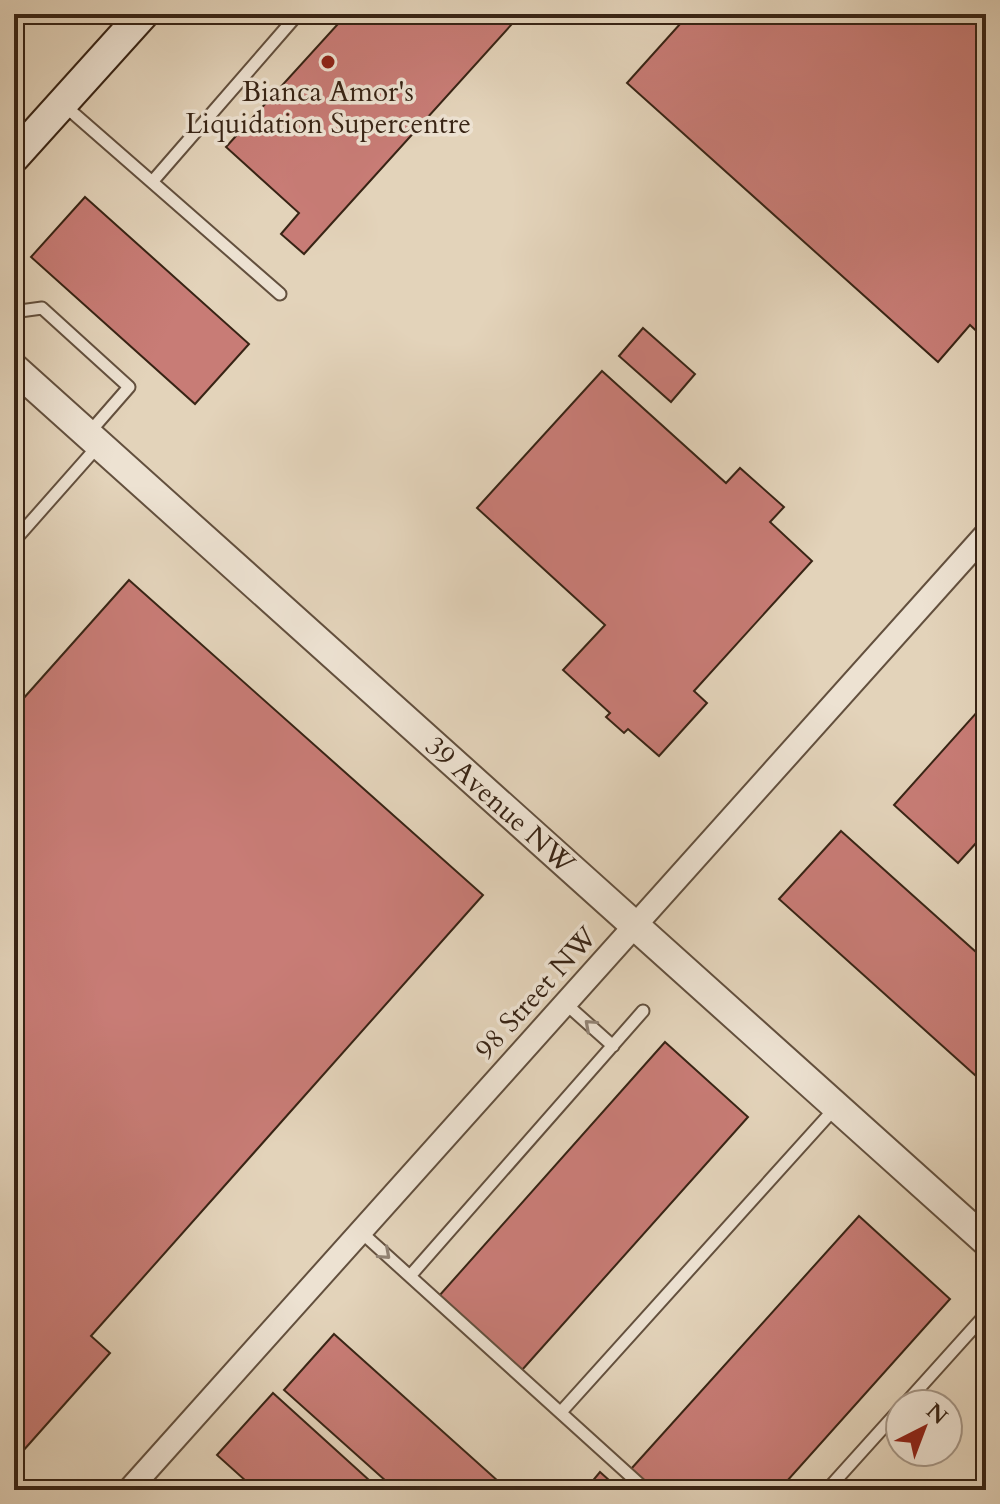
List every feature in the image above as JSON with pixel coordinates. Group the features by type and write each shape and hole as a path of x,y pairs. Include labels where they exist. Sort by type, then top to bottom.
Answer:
{"main road":[{"path":"14,157 143,14"}],"street":[{"name":"39 Avenue NW","path":"14,368 986,1241"},
{"name":"98 Street NW","path":"129,1490 986,534"}],"lane":[{"path":"152,182 298,14"},
{"path":"62,104 280,294"},
{"path":"14,317 20,311 42,308 129,387 93,440 14,541"},
{"path":"566,1004 613,1046"},
{"path":"410,1276 643,1011"},
{"path":"561,1412 836,1106"},
{"path":"361,1232 646,1490"},
{"path":"919,1388 986,1314"},
{"path":"827,1490 884,1427"}],"building":[{"path":"347,14 521,14 304,254 281,234 299,213 226,147"},
{"path":"689,14 986,14 986,340 970,325 938,362 627,83"},
{"path":"85,197 249,344 195,404 31,257"},
{"path":"643,328 695,374 671,402 619,356"},
{"path":"602,371 726,483 740,468 784,507 770,522 812,561 694,691 707,703 659,756 628,729 624,733 606,717 610,713 563,670 605,625 477,508"},
{"path":"129,580 483,895 91,1336 110,1353 14,1461 14,709"},
{"path":"986,702 986,832 958,863 894,805"},
{"path":"841,831 986,961 986,1085 779,899"},
{"path":"665,1042 748,1117 522,1370 439,1296"},
{"path":"859,1216 950,1299 779,1490 655,1490 631,1469"},
{"path":"334,1334 508,1490 396,1490 284,1390"},
{"path":"273,1393 380,1490 256,1490 217,1455"},
{"path":"600,1472 620,1490 585,1490"}],"place":[{"name":"Bianca Amor's Liquidation Supercentre","path":"328,62"}]}
